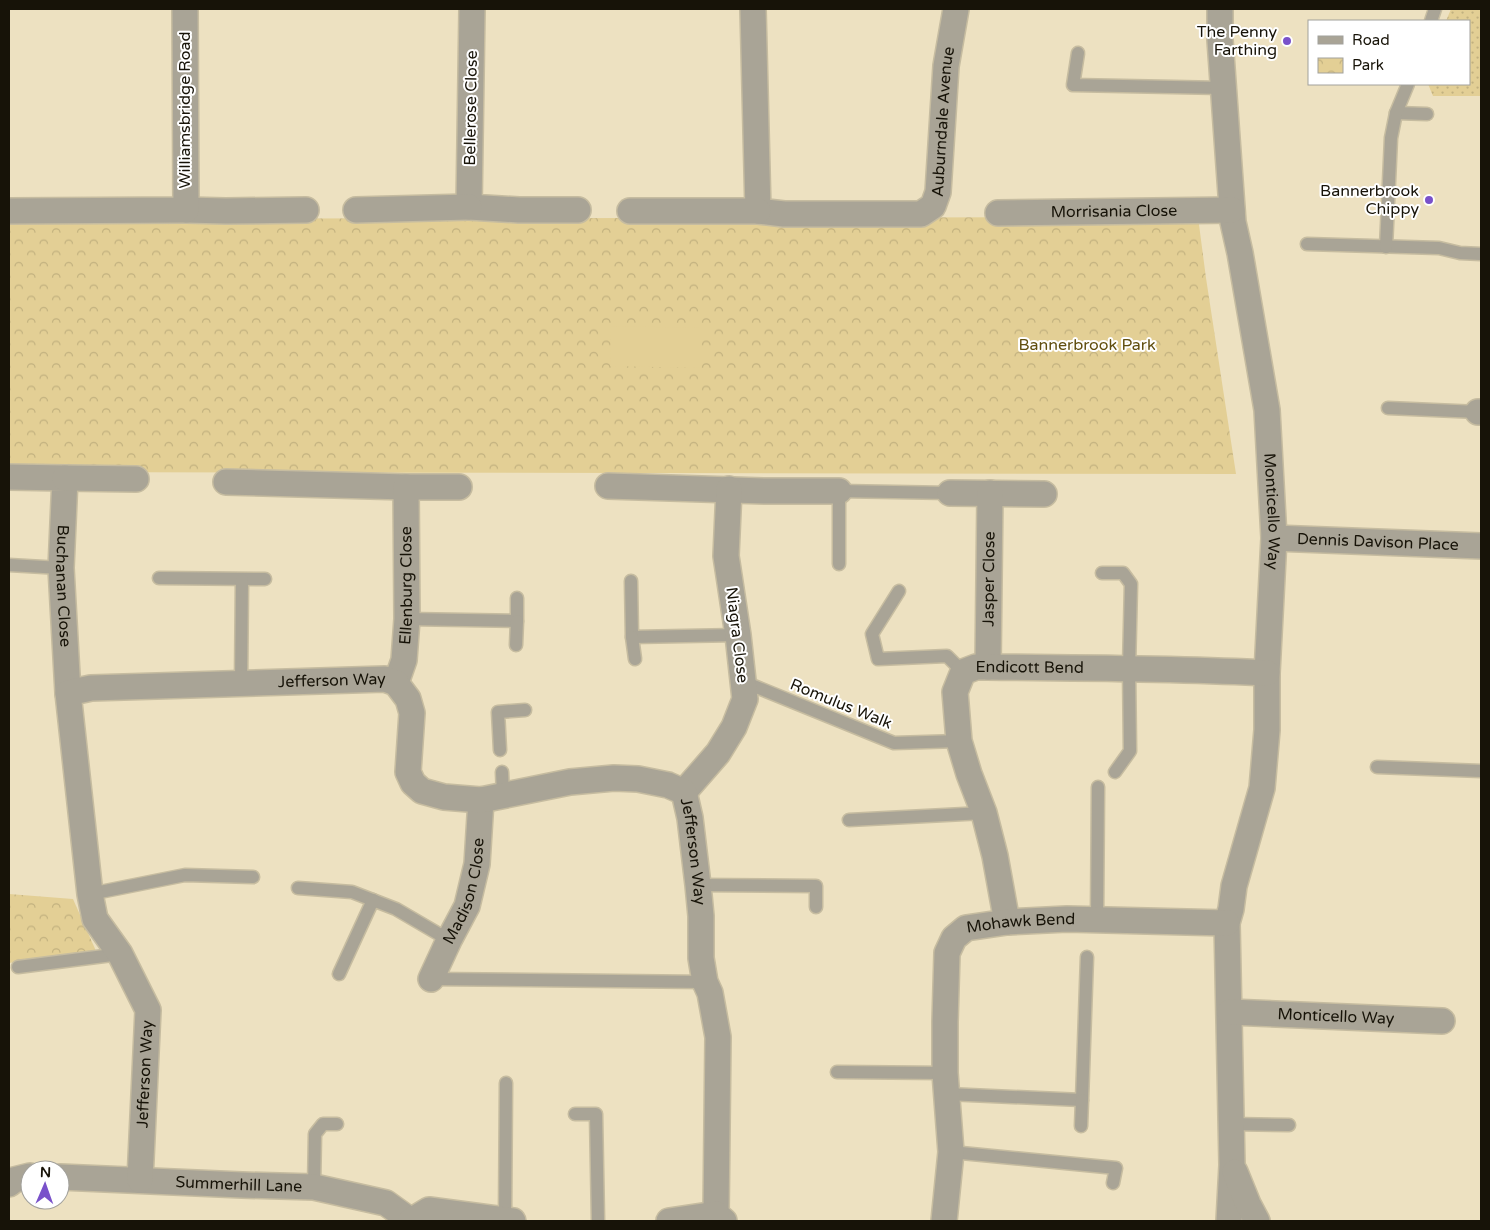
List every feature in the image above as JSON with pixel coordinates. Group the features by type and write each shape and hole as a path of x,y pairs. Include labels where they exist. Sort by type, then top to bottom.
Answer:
{"street":[{"name":"Williamsbridge Road","path":"185,9 186,210"},
{"name":"Bellerose Close","path":"469,207 472,9"},
{"path":"752,9 758,212"},
{"name":"Auburndale Avenue","path":"630,211 921,214 933,206 938,192 946,66 956,9"},
{"name":"Monticello Way","path":"1220,9 1220,40 1233,222 1267,410 1274,538 1267,674 1267,730 1262,788 1234,886 1227,923 1232,1165 1228,1221"},
{"path":"356,210 469,207 519,210 578,210"},
{"name":"Williamsbridge Road","path":"9,212 306,210"},
{"name":"Morrisania Close","path":"998,213 1232,210"},
{"path":"9,477 136,479"},
{"name":"Buchanan Close","path":"65,478 61,568 68,693"},
{"path":"226,482 459,487"},
{"path":"608,486 766,491 839,491"},
{"name":"Ellenburg Close","path":"396,683 404,660 407,619 406,487"},
{"name":"Niagra Close","path":"684,792 718,753 734,727 745,699 726,556 729,489"},
{"path":"950,493 1044,494"},
{"name":"Jasper Close","path":"988,667 990,493"},
{"name":"Dennis Davison Place","path":"1274,538 1481,546"},
{"name":"Endicott Bend","path":"1007,922 995,856 984,813 959,741 955,692 963,672 976,667 988,667 1218,670 1267,674"},
{"name":"Jefferson Way","path":"140,1180 148,1010 120,954 95,919 90,894 68,693 91,688 385,680 396,683 408,699 412,713 408,772 413,783 422,791 444,797 495,789 614,778 668,785 684,792 690,818 698,885 701,916 701,958 718,1037 720,1218"},
{"name":"Madison Close","path":"432,979 449,940 467,906 495,789"},
{"name":"Mohawk Bend","path":"944,1221 951,1152 946,1084 947,953 954,938 966,928 1007,922 1067,919 1227,923"},
{"name":"Monticello Way","path":"1230,1012 1442,1020"},
{"name":"Monticello Way","path":"1232,1165 1257,1221"},
{"name":"Summerhill Lane","path":"70,1177 314,1187 386,1203 411,1221"},
{"path":"9,1184 20,1178"},
{"path":"411,1221 429,1210 509,1221"},
{"path":"669,1221 720,1218"}],"lane":[{"path":"1078,54 1073,85 1223,88"},
{"path":"1386,247 1391,138 1396,113 1408,85"},
{"path":"1396,113 1427,114"},
{"path":"1307,244 1439,248 1460,253 1481,254"},
{"path":"1388,408 1480,412"},
{"path":"839,564 839,491 950,493"},
{"path":"9,566 61,568"},
{"path":"1102,573 1122,573 1131,584 1130,751 1114,772"},
{"path":"160,578 265,579"},
{"path":"241,684 242,580"},
{"path":"631,581 632,637 635,659"},
{"path":"899,591 872,634 878,659 947,656 963,672"},
{"path":"516,645 517,598"},
{"path":"407,619 516,621"},
{"path":"632,637 738,635"},
{"name":"Romulus Walk","path":"744,682 894,743 959,741"},
{"path":"500,750 498,712 525,710"},
{"path":"1377,767 1481,771"},
{"path":"1096,920 1098,787"},
{"path":"849,820 984,813"},
{"path":"90,894 185,875 253,877"},
{"path":"698,885 816,886 816,907"},
{"path":"298,888 352,892 396,910 449,940"},
{"path":"339,974 373,900"},
{"path":"18,967 120,954"},
{"path":"1081,1126 1087,957"},
{"path":"432,979 705,982"},
{"path":"837,1072 1082,1100"},
{"path":"506,1083 509,1221"},
{"path":"574,1114 596,1114 598,1221"},
{"path":"314,1187 315,1134 323,1124 336,1124"},
{"path":"1231,1124 1289,1125"},
{"path":"951,1152 1116,1168 1113,1183"}],"green space":[{"path":"1451,9 1481,9 1481,96 1433,96 1428,85 1470,85 1470,20 1446,20"},
{"name":"Bannerbrook Park","path":"1198,217 1236,474 9,472 9,219"},
{"path":"611,326 700,328 700,368 610,366"},
{"path":"9,894 73,899 96,951 9,963"}],"place":[{"name":"The Penny Farthing","path":"1287,41"},
{"name":"Bannerbrook Chippy","path":"1429,200"}]}
